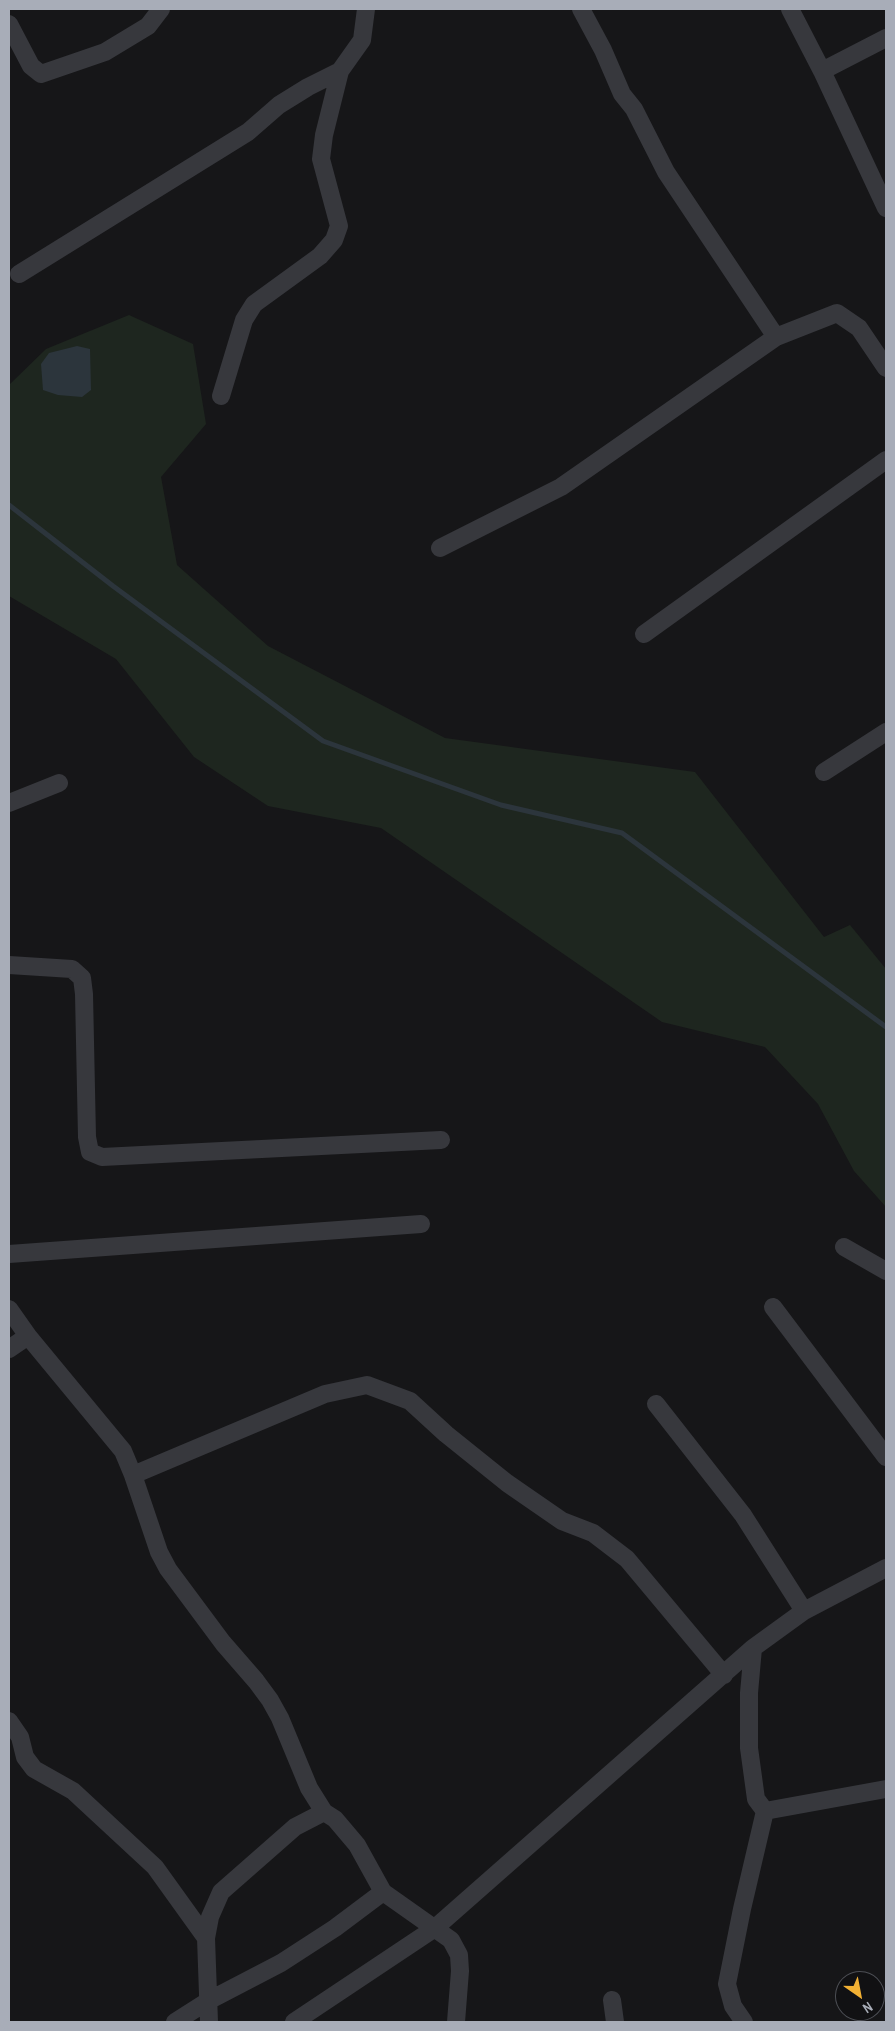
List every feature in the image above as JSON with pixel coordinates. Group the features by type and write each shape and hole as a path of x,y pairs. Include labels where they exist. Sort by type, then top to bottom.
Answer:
{"street":[{"path":"9,24 31,66 41,74 105,52 148,26 161,9"},
{"path":"221,396 244,320 254,304 320,256 334,240 339,226 321,159 324,135 340,71 362,40 366,9"},
{"path":"581,9 603,50 622,94 634,110 666,172 776,337"},
{"path":"790,9 822,71 886,208"},
{"path":"822,71 886,38"},
{"path":"19,274 248,132 279,105 293,96 340,71"},
{"path":"440,548 561,487 776,337 837,313 859,328 886,368"},
{"path":"644,634 886,460"},
{"path":"824,772 886,732"},
{"path":"9,804 59,783"},
{"path":"9,966 72,969 82,978 87,1138 90,1152 102,1157 441,1140"},
{"path":"9,1254 421,1224"},
{"path":"844,1247 886,1271"},
{"path":"773,1306 886,1457"},
{"path":"9,1309 28,1336 123,1451 159,1552 168,1570 223,1643 270,1700 280,1718 309,1788 324,1812 335,1819 357,1845 383,1892 451,1940 459,1955 460,1972 456,2022"},
{"path":"9,1349 28,1336"},
{"path":"133,1475 325,1394 367,1385 410,1401 446,1434 507,1484 562,1521 593,1533 627,1559 724,1675"},
{"path":"656,1404 744,1516 804,1611"},
{"path":"294,2022 435,1928 754,1648 804,1611 886,1568"},
{"path":"744,2022 732,2006 727,1984 742,1910 766,1812 756,1798 749,1748 749,1693 754,1648"},
{"path":"9,1721 20,1737 25,1757 34,1769 73,1791 155,1867 206,1938"},
{"path":"766,1812 886,1789"},
{"path":"209,2022 206,1938 210,1917 221,1892 295,1827 324,1812"},
{"path":"175,2022 208,2001 281,1964 335,1928 383,1892"},
{"path":"612,2000 614,2022"}],"shaded area":[{"path":"129,315 193,344 206,424 161,477 177,565 268,646 445,738 695,772 824,937 850,925 886,969 886,1207 854,1171 818,1104 765,1047 662,1022 381,828 268,806 194,757 116,659 9,596 9,385 46,349"},
{"path":"77,346 90,349 91,390 82,397 58,395 43,390 41,364 49,353"}],"waterway":[{"path":"9,505 113,586 323,741 501,805 622,833 886,1027"}]}
